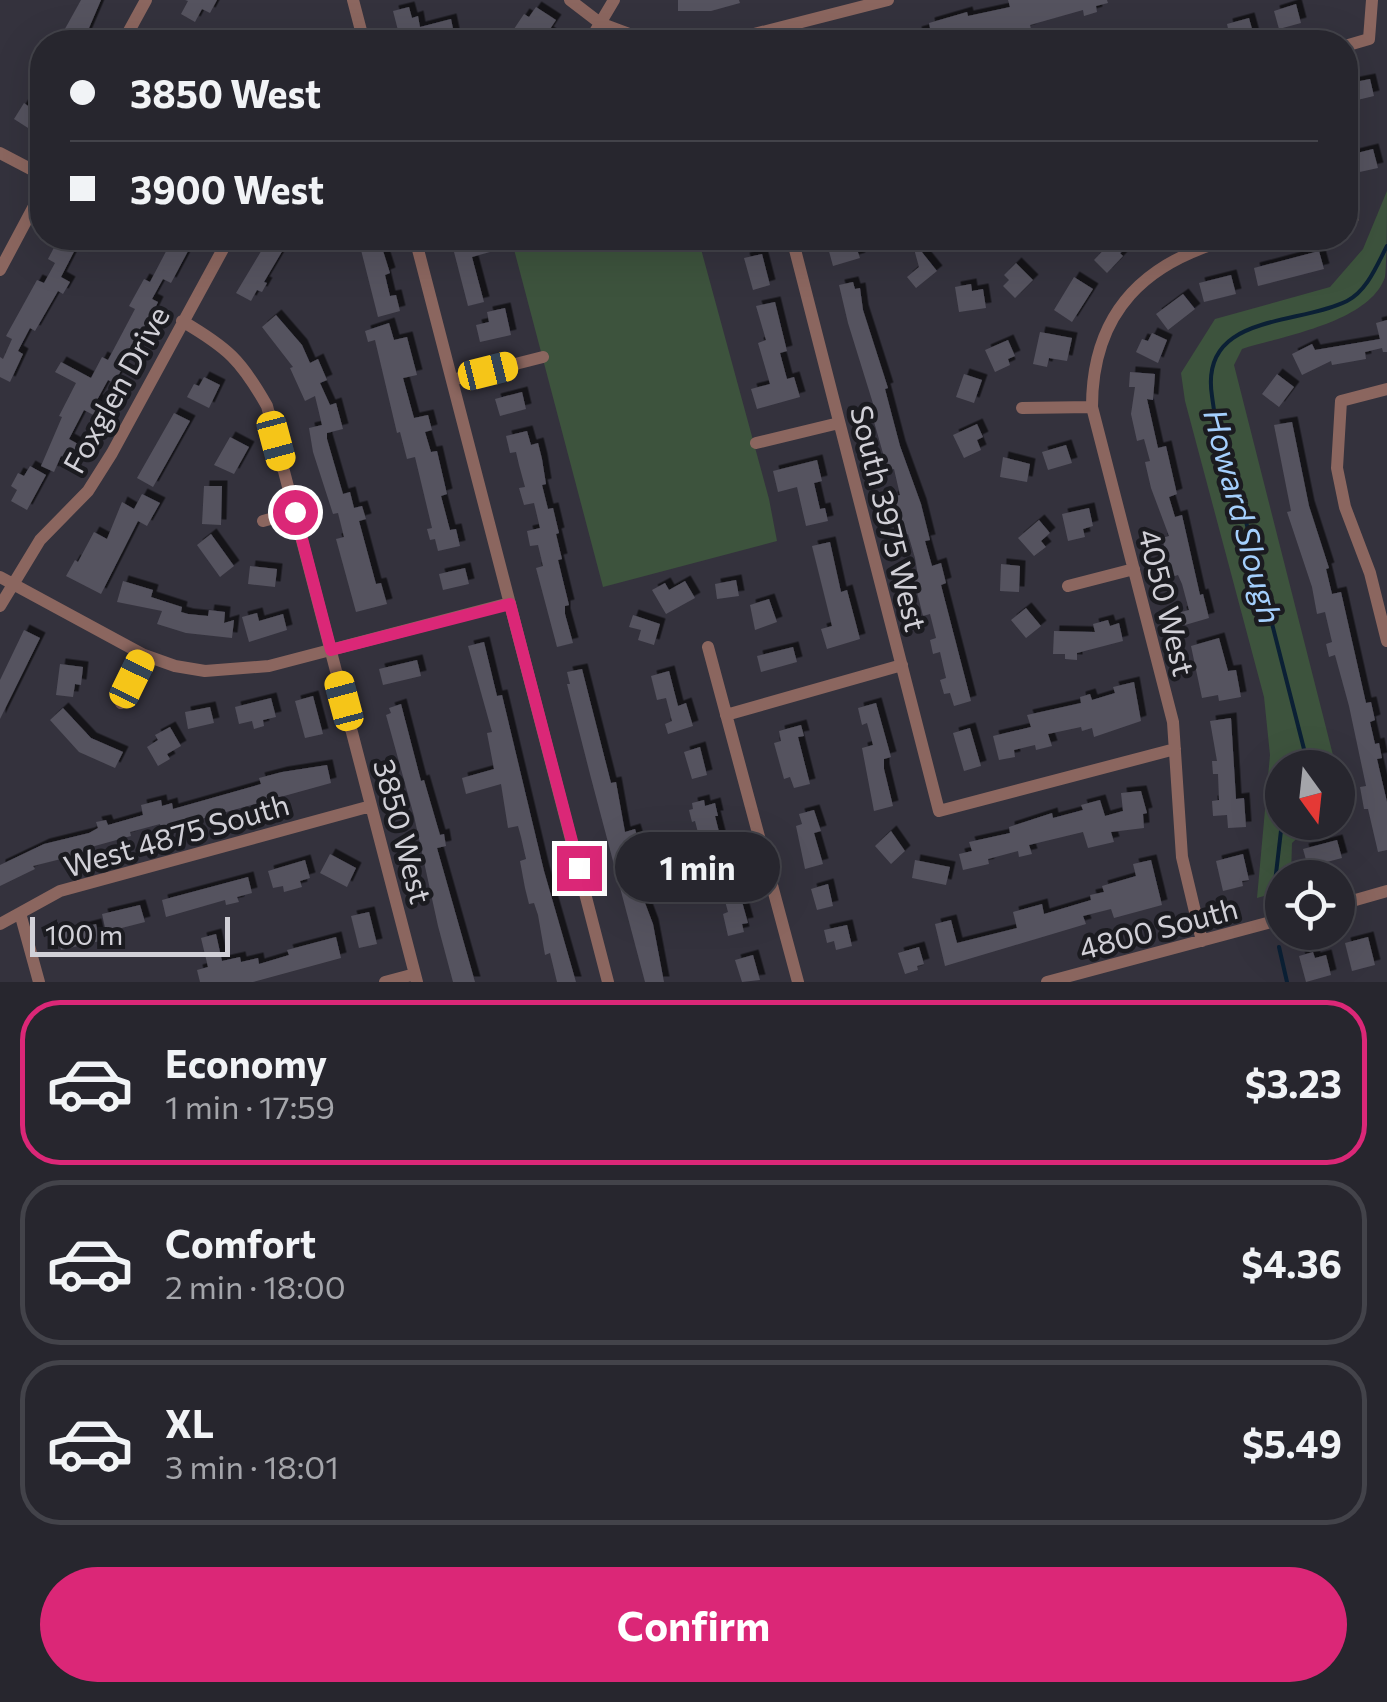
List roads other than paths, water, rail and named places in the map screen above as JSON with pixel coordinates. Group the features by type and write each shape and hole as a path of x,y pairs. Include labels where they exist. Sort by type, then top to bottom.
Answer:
{"street":[{"path":"130,30 146,0"},
{"path":"353,0 361,30"},
{"path":"570,0 600,23 618,30"},
{"path":"596,30 614,0"},
{"path":"770,30 888,0"},
{"path":"1358,42 1369,39 1372,0"},
{"path":"0,154 30,169"},
{"path":"0,270 30,214"},
{"name":"Foxglen Drive","path":"0,606 6,580 96,478 222,250"},
{"path":"418,250 608,982"},
{"name":"South 3975 West","path":"795,250 939,811 1175,749"},
{"name":"4050 West","path":"1191,250 1164,264 1136,288 1114,316 1092,377 1092,407 1173,722 1182,857 1202,941"},
{"name":"3850 West","path":"182,321 224,346 246,370 267,406 416,978"},
{"path":"452,380 543,358"},
{"path":"1387,389 1341,401 1338,468 1345,507 1370,573 1387,641"},
{"path":"1022,408 1092,407"},
{"path":"756,442 839,423"},
{"path":"263,521 295,512"},
{"path":"1068,586 1134,570"},
{"path":"6,580 144,655 175,666 236,671 270,666 510,604"},
{"path":"708,647 798,982"},
{"path":"121,703 144,655"},
{"path":"726,715 902,665"},
{"name":"West 4875 South","path":"0,924 60,891 371,806"},
{"path":"1355,900 1387,892"},
{"path":"20,913 39,982"},
{"name":"4800 South","path":"1047,982 1084,977 1265,924"},
{"path":"385,982 416,978"}],"waterway":[{"name":"Howard Slough","path":"1304,750 1229,455 1217,427 1212,369 1221,350 1236,336 1354,297 1371,277 1387,246"},
{"name":"Howard Slough","path":"1278,860 1280,840"},
{"name":"Howard Slough","path":"1280,950 1287,982"}]}
